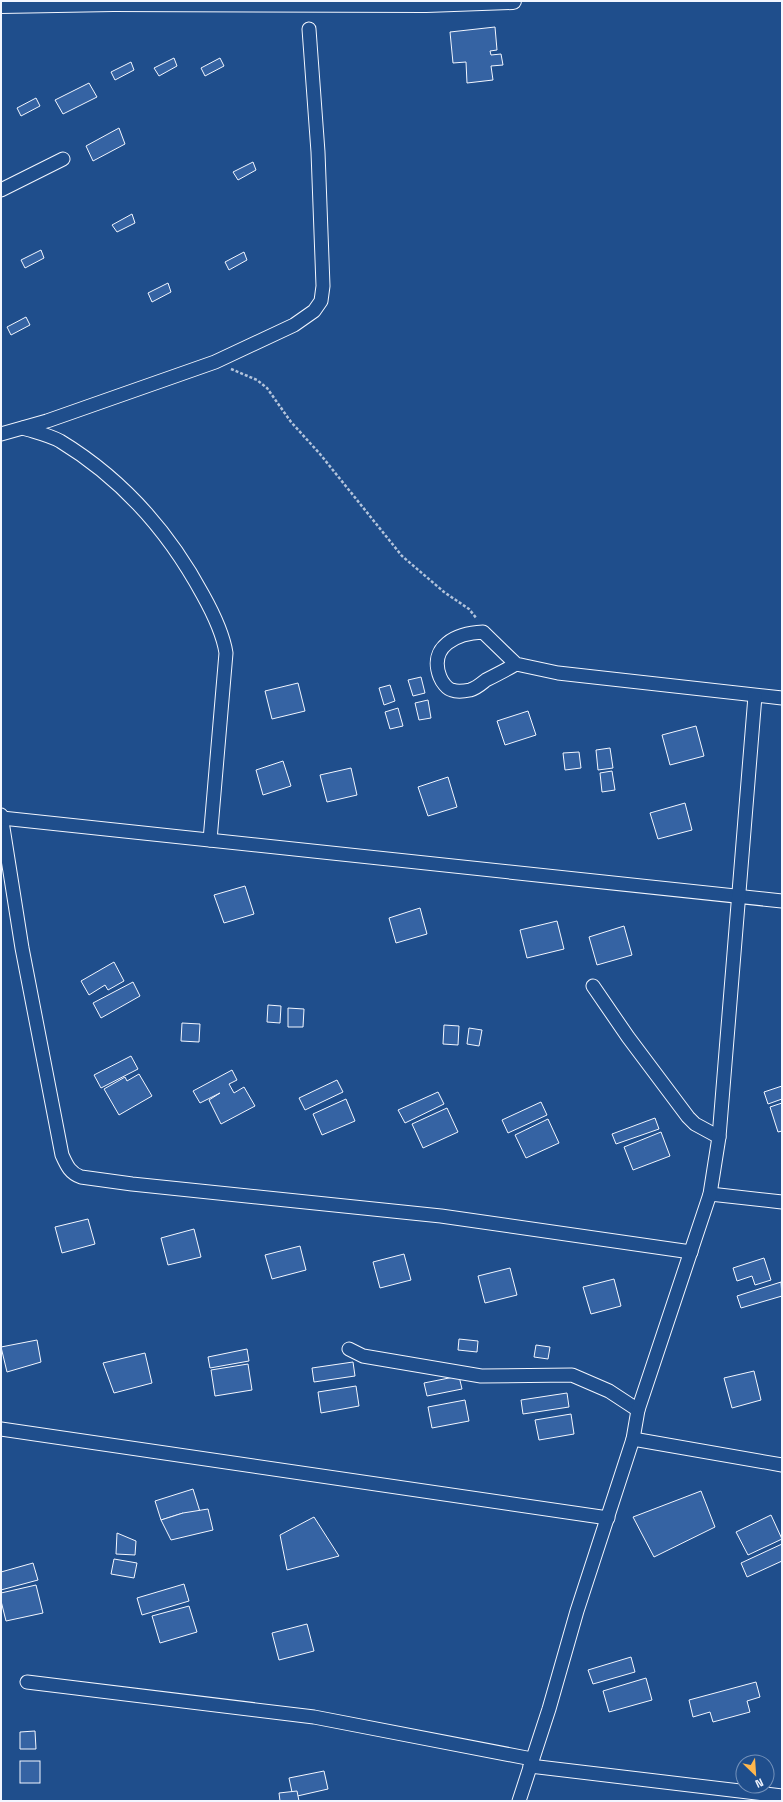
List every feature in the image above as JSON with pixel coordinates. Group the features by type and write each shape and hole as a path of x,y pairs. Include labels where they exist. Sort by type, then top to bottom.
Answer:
{"street":[{"path":"1,5 176,2 427,3 513,1"},
{"path":"1,434 47,421 214,362 294,325 314,311 321,301 323,286 318,152 309,29"},
{"path":"1,190 63,159"},
{"path":"23,428 58,440 106,474 129,496 167,537 190,571 211,609 225,642 226,654 210,840"},
{"path":"516,664 472,690 457,691 448,688 441,680 437,669 437,657 440,650 450,641 470,632 483,632 516,664 558,672 782,698"},
{"path":"519,1801 549,1709 577,1611 633,1439 638,1410 710,1194 719,1137 755,696"},
{"path":"691,1252 441,1216 132,1184 81,1178 73,1174 68,1168 62,1155 22,948 1,816 210,840 782,901"},
{"path":"593,986 628,1037 688,1117 695,1124 719,1137"},
{"path":"710,1194 782,1202"},
{"path":"349,1349 363,1356 481,1376 572,1375 609,1391 638,1410"},
{"path":"1,1429 608,1518"},
{"path":"633,1439 782,1465"},
{"path":"27,1682 314,1717 531,1762 782,1796"}],"path":[{"path":"214,362 257,380 267,388 291,422 320,454 402,556 444,592 469,609 477,618 483,632"}],"building":[{"path":"495,27 497,50 490,51 491,55 501,54 503,65 491,66 493,80 467,83 466,62 453,63 450,32"},
{"path":"174,58 177,66 159,76 154,68"},
{"path":"220,58 224,66 205,76 201,68"},
{"path":"131,62 134,70 115,80 111,72"},
{"path":"89,83 97,97 63,114 55,100"},
{"path":"36,98 40,106 21,116 17,108"},
{"path":"119,128 125,144 93,161 86,146"},
{"path":"253,162 256,170 238,180 233,172"},
{"path":"132,214 135,223 117,232 112,225"},
{"path":"41,250 44,258 25,268 21,260"},
{"path":"244,252 247,260 229,270 225,262"},
{"path":"168,283 171,292 152,302 148,293"},
{"path":"26,317 30,325 11,335 7,327"},
{"path":"421,677 425,693 413,696 408,680"},
{"path":"298,683 305,711 272,719 265,691"},
{"path":"390,685 395,701 384,705 379,688"},
{"path":"428,700 431,718 419,720 415,703"},
{"path":"398,708 403,726 390,729 385,712"},
{"path":"528,711 536,735 505,745 497,721"},
{"path":"696,726 704,756 670,765 662,735"},
{"path":"610,748 613,768 598,770 596,750"},
{"path":"579,752 581,768 565,770 563,753"},
{"path":"283,761 291,786 263,795 256,770"},
{"path":"351,768 357,795 327,802 320,775"},
{"path":"612,771 615,790 602,792 600,773"},
{"path":"448,777 457,807 428,816 418,787"},
{"path":"685,803 692,830 658,839 650,813"},
{"path":"245,886 254,914 224,923 214,895"},
{"path":"420,908 427,934 396,943 389,918"},
{"path":"557,921 564,949 527,958 520,930"},
{"path":"624,926 632,955 597,965 589,937"},
{"path":"114,962 124,981 108,990 105,985 89,995 81,981"},
{"path":"133,982 140,996 101,1018 93,1003"},
{"path":"268,1005 281,1006 280,1023 267,1022"},
{"path":"288,1008 304,1009 303,1027 288,1027"},
{"path":"182,1023 200,1024 199,1042 181,1041"},
{"path":"444,1025 459,1026 458,1045 443,1044"},
{"path":"469,1028 482,1030 479,1046 467,1044"},
{"path":"131,1056 138,1069 101,1088 94,1075"},
{"path":"232,1070 237,1080 229,1084 234,1093 244,1087 255,1106 221,1124 209,1100 220,1093 200,1103 193,1091"},
{"path":"139,1074 152,1096 119,1115 104,1089 125,1077 127,1081"},
{"path":"337,1080 343,1092 305,1110 299,1098"},
{"path":"782,1086 782,1099 768,1104 764,1092"},
{"path":"438,1092 444,1104 405,1123 398,1110"},
{"path":"346,1099 355,1121 322,1135 313,1114"},
{"path":"541,1102 547,1115 508,1133 502,1120"},
{"path":"782,1103 782,1131 778,1132 770,1107"},
{"path":"447,1108 458,1132 423,1148 412,1124"},
{"path":"655,1118 659,1129 616,1144 612,1134"},
{"path":"548,1119 559,1143 526,1158 515,1135"},
{"path":"661,1132 670,1156 633,1170 624,1147"},
{"path":"88,1219 95,1244 62,1253 55,1227"},
{"path":"194,1229 201,1257 168,1265 161,1238"},
{"path":"300,1246 306,1270 272,1279 265,1255"},
{"path":"404,1254 411,1280 380,1288 373,1262"},
{"path":"764,1258 771,1280 755,1285 752,1276 737,1281 733,1268"},
{"path":"510,1268 517,1295 485,1303 478,1276"},
{"path":"614,1279 621,1306 591,1314 583,1287"},
{"path":"781,1282 782,1296 741,1308 737,1296"},
{"path":"459,1339 478,1341 477,1352 458,1350"},
{"path":"37,1340 41,1362 7,1372 1,1347"},
{"path":"536,1345 550,1347 548,1359 534,1357"},
{"path":"247,1349 249,1361 210,1368 208,1357"},
{"path":"145,1353 152,1383 114,1393 103,1363"},
{"path":"353,1362 355,1376 314,1382 312,1368"},
{"path":"248,1364 252,1390 215,1396 211,1370"},
{"path":"754,1371 761,1400 732,1408 724,1378"},
{"path":"459,1376 462,1389 427,1396 424,1383"},
{"path":"356,1386 359,1406 321,1413 318,1392"},
{"path":"567,1393 569,1407 523,1414 521,1400"},
{"path":"465,1400 469,1421 432,1428 428,1407"},
{"path":"571,1414 574,1434 539,1440 535,1420"},
{"path":"193,1489 201,1515 186,1520 183,1513 161,1520 155,1501"},
{"path":"701,1491 715,1527 654,1557 633,1517"},
{"path":"208,1509 213,1530 171,1540 161,1520 183,1513"},
{"path":"771,1515 782,1539 748,1555 736,1532"},
{"path":"314,1517 339,1556 287,1570 280,1535"},
{"path":"117,1533 136,1541 135,1555 116,1554"},
{"path":"782,1544 782,1561 747,1577 741,1563"},
{"path":"114,1559 137,1563 134,1578 111,1574"},
{"path":"33,1563 38,1580 1,1590 1,1572"},
{"path":"184,1584 189,1601 142,1615 137,1598"},
{"path":"36,1585 43,1613 6,1621 1,1601 1,1593"},
{"path":"189,1606 197,1632 160,1643 152,1616"},
{"path":"307,1624 314,1651 279,1660 272,1633"},
{"path":"631,1657 635,1672 593,1684 588,1670"},
{"path":"646,1678 652,1700 609,1712 603,1691"},
{"path":"756,1682 760,1697 747,1701 750,1712 713,1722 710,1712 693,1717 689,1700"},
{"path":"35,1731 36,1749 20,1749 20,1732"},
{"path":"20,1761 40,1761 40,1783 20,1783"},
{"path":"324,1771 328,1789 293,1797 289,1778"},
{"path":"297,1791 299,1801 280,1801 279,1793"}]}
